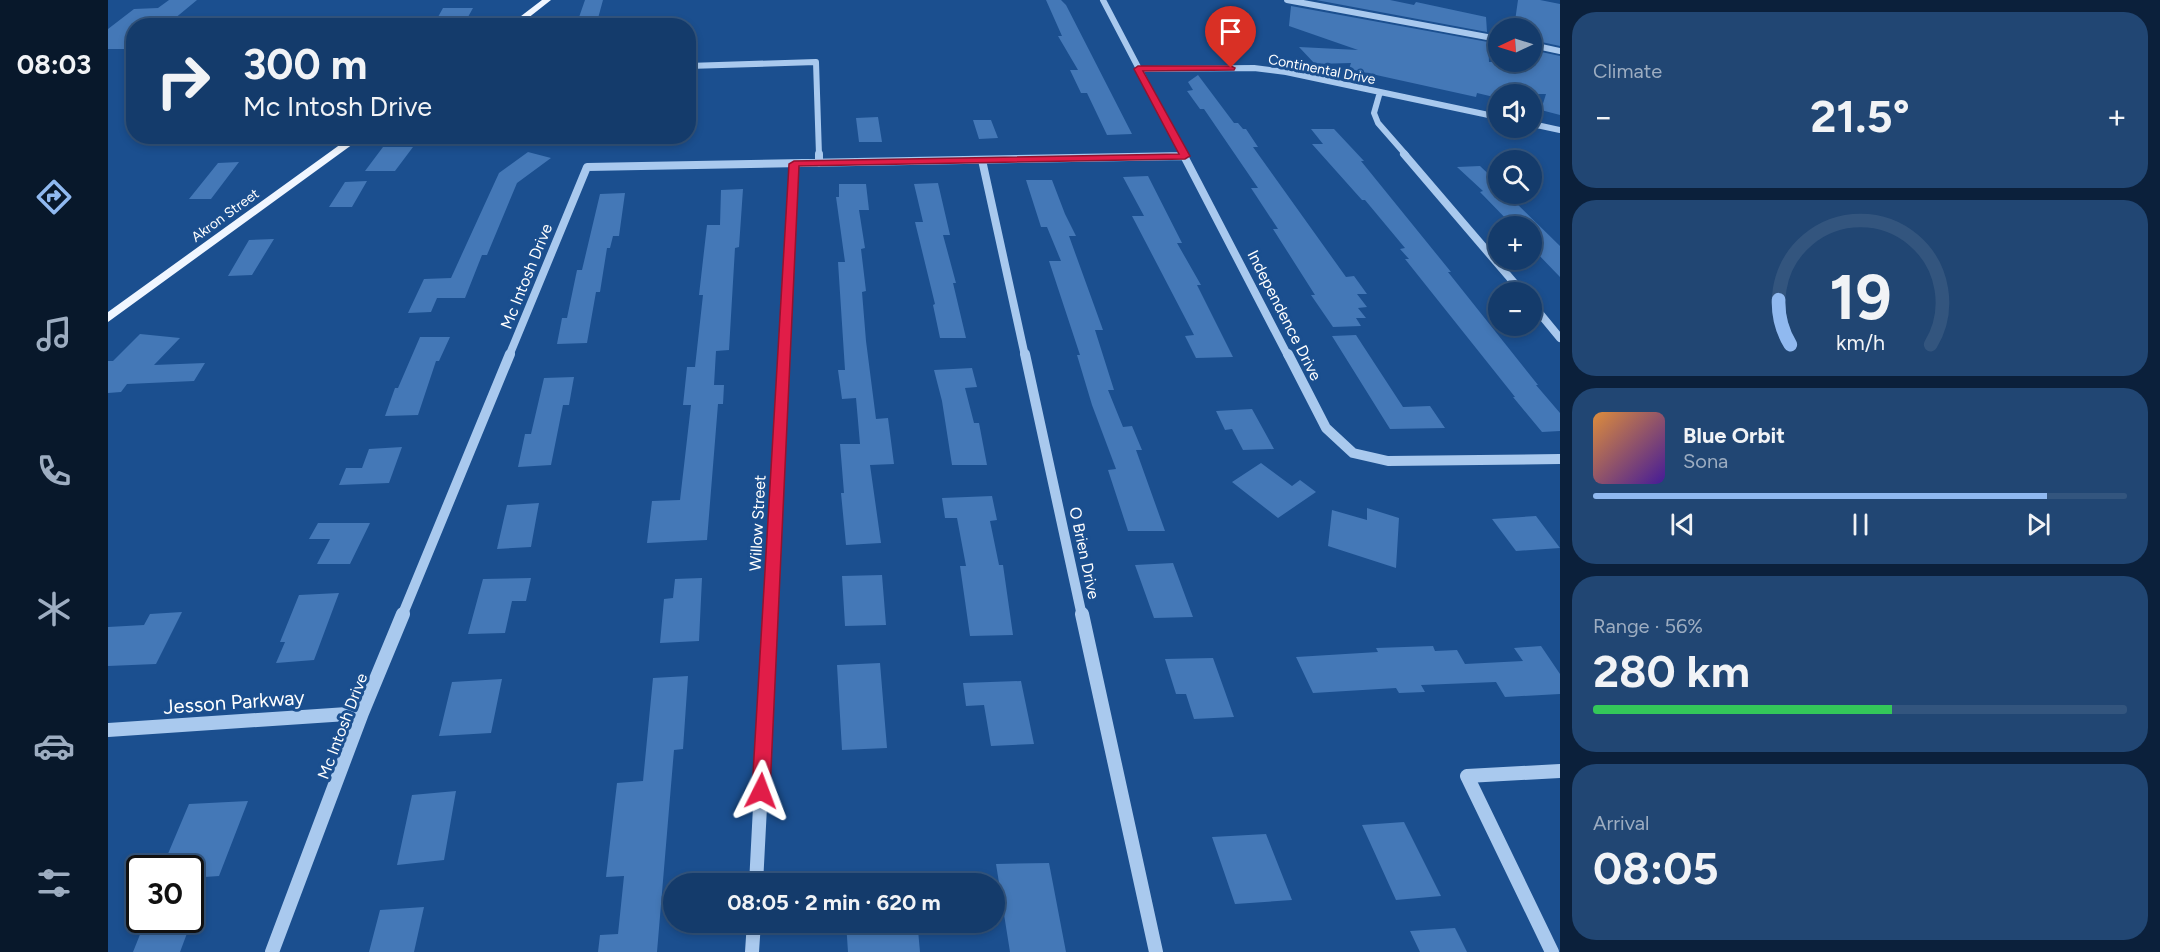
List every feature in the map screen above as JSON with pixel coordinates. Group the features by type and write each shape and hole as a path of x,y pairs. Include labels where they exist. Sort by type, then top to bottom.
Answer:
{"main road":[{"path":"523,18 547,0"},
{"name":"Akron Street","path":"108,318 348,144"}],"street":[{"name":"Independence Drive","path":"1103,0 1326,428 1353,453 1388,461 1560,459"},
{"path":"1287,0 1488,37"},
{"path":"1542,47 1560,51"},
{"path":"696,66 816,62 819,163"},
{"name":"Continental Drive","path":"1138,69 1254,68 1286,72 1488,115"},
{"path":"1380,92 1374,113 1378,123 1513,282"},
{"path":"1542,126 1560,130"},
{"name":"Mc Intosh Drive","path":"272,952 362,712 587,167 1185,156"},
{"name":"O Brien Drive","path":"982,160 1156,952"},
{"name":"Willow Street","path":"757,873 794,164"},
{"path":"1542,316 1560,338"},
{"name":"Jesson Parkway","path":"108,730 362,712"},
{"path":"1552,952 1467,776 1560,771"},
{"path":"752,952 753,933"}],"building":[{"path":"169,0 197,0 175,18 126,18 126,49 108,49 108,29 134,9 158,8"},
{"path":"585,0 603,0 598,18 579,18"},
{"path":"1046,0 1061,0 1066,5 1132,134 1107,135 1087,93 1081,93 1070,70 1078,70 1058,36 1062,36"},
{"path":"1316,0 1390,0 1414,5 1416,2 1486,17 1487,32"},
{"path":"1518,0 1540,0 1560,4 1560,46 1542,42 1542,18 1515,18"},
{"path":"1291,6 1488,42 1488,72 1542,72 1542,52 1560,56 1560,115 1542,110 1546,94 1542,94 1542,84 1488,84 1488,96 1477,93 1476,97 1349,69 1351,63 1315,64 1299,47 1358,50 1289,26"},
{"path":"443,8 473,8 467,18 437,18"},
{"path":"1198,75 1234,123 1246,129 1258,147 1253,147 1346,277 1354,276 1367,294 1357,294 1367,307 1358,308 1366,318 1356,318 1361,326 1333,327 1311,295 1315,295 1273,229 1278,229 1251,188 1258,188 1204,109 1200,109 1187,91 1193,90 1188,82"},
{"path":"878,117 882,142 859,142 856,118"},
{"path":"973,120 991,120 998,138 979,139"},
{"path":"1311,129 1334,129 1364,161 1361,161 1451,272 1448,272 1488,322 1488,336 1499,336 1560,413 1560,431 1542,432 1513,397 1515,397 1405,259 1409,259 1400,249 1405,248 1365,200 1362,200 1312,144 1323,144"},
{"path":"383,147 413,147 395,171 365,171"},
{"path":"528,152 551,158 517,183 487,255 482,255 465,298 437,298 431,312 408,313 424,279 451,278 499,173"},
{"path":"239,162 211,199 189,199 218,163"},
{"path":"1480,166 1488,174 1488,200 1480,192 1483,191 1457,167"},
{"path":"1148,176 1182,243 1177,243 1201,285 1197,285 1233,357 1196,358 1185,336 1194,335 1132,216 1144,216 1123,177"},
{"path":"1026,180 1052,180 1076,236 1069,236 1103,330 1095,330 1114,390 1108,390 1123,427 1132,426 1142,450 1136,450 1165,531 1128,531 1108,470 1116,469 1092,405 1077,355 1080,355 1049,261 1061,261 1047,227 1041,227"},
{"path":"367,181 352,207 329,207 345,182"},
{"path":"938,183 950,235 943,235 956,283 953,283 966,338 940,338 933,305 935,304 915,222 923,222 914,184"},
{"path":"839,184 866,184 869,210 859,210 865,248 861,249 866,291 862,292 866,341 876,419 888,418 894,464 870,465 881,543 846,545 841,493 844,493 840,444 860,444 856,398 842,399 838,370 845,370 838,262 845,262 836,197 839,197"},
{"path":"743,189 739,247 735,248 729,350 716,351 714,385 724,385 723,404 718,404 707,540 647,543 652,501 680,500 691,405 683,405 687,367 695,367 703,295 699,295 707,225 720,225 721,190"},
{"path":"625,193 619,236 613,236 610,248 607,248 600,292 596,292 587,343 557,344 562,318 567,318 577,270 582,270 600,194"},
{"path":"1492,204 1517,204 1529,216 1503,216"},
{"path":"1542,228 1560,246 1560,277 1542,258"},
{"path":"274,239 252,275 228,276 249,240"},
{"path":"140,334 180,338 154,365 205,363 194,381 127,384 121,392 108,393 108,361 113,361"},
{"path":"1356,335 1403,407 1430,406 1445,428 1390,429 1332,336"},
{"path":"420,337 450,337 439,361 436,361 418,415 385,416 395,388 398,388"},
{"path":"972,368 977,387 965,388 974,423 979,423 987,465 952,465 942,401 934,370"},
{"path":"574,377 569,405 563,405 551,465 518,467 525,434 531,434 544,378"},
{"path":"1252,409 1274,449 1243,450 1232,429 1225,430 1216,411"},
{"path":"402,447 389,483 339,485 346,468 362,468 369,449"},
{"path":"1261,463 1292,486 1300,480 1316,492 1278,518 1232,482"},
{"path":"992,496 997,520 990,521 999,565 1003,565 1013,635 970,636 960,566 966,566 957,518 945,518 942,498"},
{"path":"539,503 531,547 497,549 507,505"},
{"path":"1367,508 1399,518 1396,568 1328,546 1332,510 1367,520"},
{"path":"1536,516 1560,548 1516,551 1492,519"},
{"path":"318,523 370,523 350,564 317,564 330,539 309,539"},
{"path":"1173,563 1193,617 1154,618 1135,565"},
{"path":"882,575 886,625 845,626 842,576"},
{"path":"531,578 526,601 512,601 505,633 468,634 483,579"},
{"path":"702,578 699,641 660,643 664,599 673,598 675,579"},
{"path":"339,593 314,660 276,663 285,642 280,642 299,595"},
{"path":"182,612 156,664 108,666 108,627 144,625 150,614"},
{"path":"1433,646 1435,651 1457,650 1465,664 1523,661 1514,648 1541,646 1560,674 1560,694 1505,697 1496,682 1421,685 1425,692 1399,693 1396,688 1313,693 1296,657 1378,652 1376,648"},
{"path":"1213,658 1234,717 1194,719 1186,694 1176,694 1165,659"},
{"path":"880,663 887,748 842,750 837,665"},
{"path":"688,676 683,749 674,750 657,952 598,952 600,935 618,934 624,876 606,877 617,783 643,781 653,678"},
{"path":"502,679 491,733 439,736 452,682"},
{"path":"1021,681 1034,744 991,746 984,705 966,706 963,683"},
{"path":"456,791 444,860 397,865 412,795"},
{"path":"248,801 219,876 204,877 204,855 167,855 189,804"},
{"path":"1404,822 1441,896 1396,900 1362,825"},
{"path":"1266,834 1292,900 1235,904 1212,837"},
{"path":"1049,863 1066,952 1010,952 1005,921 1005,873 997,873 996,864"},
{"path":"424,907 414,952 369,952 380,910"},
{"path":"1455,928 1467,952 1420,952 1410,931"},
{"path":"141,933 187,933 180,952 133,952"},
{"path":"847,933 918,933 920,952 848,952"}],"route":[{"path":"761,791 794,164 1185,156 1138,69 1231,68"}]}
